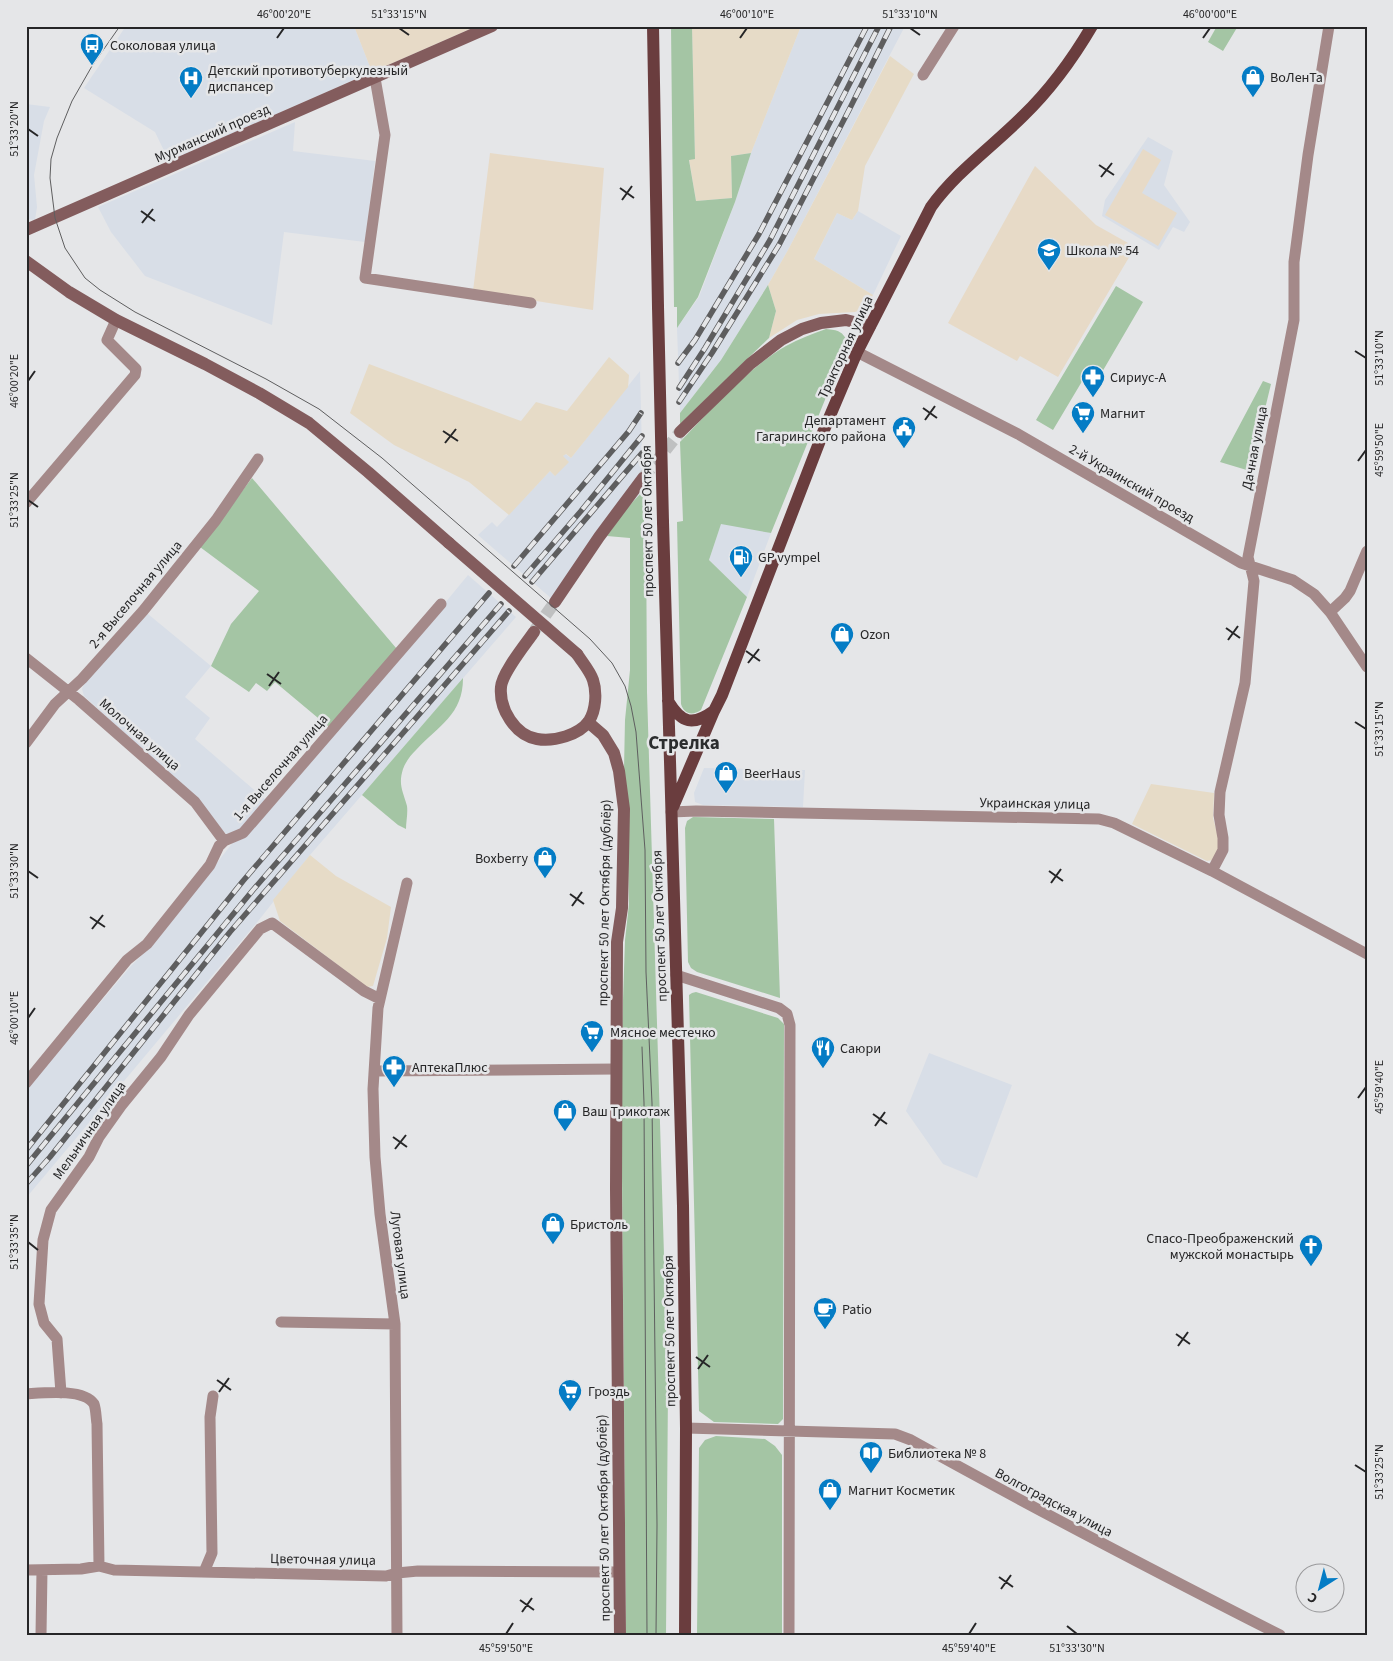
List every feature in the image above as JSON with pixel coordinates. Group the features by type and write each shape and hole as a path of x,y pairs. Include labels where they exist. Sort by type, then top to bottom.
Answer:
{"main road":[{"name":"проспект 50 лет Октября","path":"653,26 662,522 682,1206 686,1428 685,1635"},
{"name":"Тракторная улица","path":"671,812 722,695 824,430 857,352 931,207 943,190 1023,117 1052,86 1074,58 1092,26"},
{"path":"668,702 676,714 685,719 702,719 714,710"}],"street":[{"name":"Мурманский проезд","path":"26,230 492,26"},
{"path":"923,75 954,26"},
{"name":"Дачная улица","path":"1212,871 1223,850 1224,838 1219,815 1220,792 1245,682 1254,582 1248,557 1294,320 1294,262 1308,155 1329,26"},
{"path":"375,78 386,135 365,278 531,303"},
{"path":"26,261 70,292 116,320 259,393 309,424 368,472 577,654 593,680 595,698 593,712 588,722 575,732 561,738 536,739 524,734 507,716 503,705 500,686 510,667 534,632"},
{"path":"26,503 135,375 136,369 107,340 116,320"},
{"path":"680,432 750,364 781,340 802,328 821,323 846,320 870,326"},
{"name":"2-й Украинский проезд","path":"857,352 1018,434 1241,564 1293,580 1314,594 1330,612 1367,668"},
{"name":"2-я Выселочная улица","path":"26,743 55,704 82,679 143,611 216,520 258,459"},
{"path":"555,602 599,536 643,478"},
{"path":"1330,612 1350,591 1367,551"},
{"name":"1-я Выселочная улица","path":"224,841 243,833 441,604"},
{"name":"Молочная улица","path":"26,658 195,802 224,841"},
{"name":"проспект 50 лет Октября (дублёр)","path":"588,722 603,736 614,753 619,770 624,810 622,908 617,942 616,1070 620,1635"},
{"name":"Украинская улица","path":"671,812 1099,820 1114,823 1212,871 1367,954"},
{"path":"26,1082 127,960 147,944 210,864 219,846 224,841"},
{"name":"Луговая улица","path":"397,1635 395,1324 385,1260 375,1157 373,1089 378,1008 407,883"},
{"name":"Мельничная улица","path":"61,1393 57,1340 44,1323 39,1304 43,1240 51,1210 89,1157 99,1137 161,1057 189,1015 260,929 272,923 364,991 380,999"},
{"path":"676,975 778,1008 787,1014 790,1025 789,1635"},
{"path":"375,1071 616,1070"},
{"path":"281,1322 395,1324"},
{"path":"26,1394 61,1393 84,1396 94,1404 97,1424 99,1566"},
{"path":"204,1572 212,1553 210,1418 213,1396"},
{"name":"Волгоградская улица","path":"686,1428 895,1434 911,1440 1111,1549 1280,1635"},
{"name":"Цветочная улица","path":"26,1570 81,1569 99,1566 114,1570 386,1576 397,1573 460,1571 619,1572"},
{"path":"41,1635 42,1570"}],"shaded area":[{"name":"Детский противотуберкулезный диспансер","path":"126,26 354,26 372,72 169,161 155,132 84,88"},
{"path":"354,26 477,26 372,72"},
{"path":"692,26 801,26 751,153 731,156 732,198 696,201 689,159 695,158"},
{"path":"801,26 905,26 768,285 721,360 680,413 677,328 699,297 735,202 751,153"},
{"path":"890,56 914,74 865,166 858,211 852,220 837,213 814,259 873,295 868,305 855,312 819,314 797,320 769,338 776,311 768,285"},
{"path":"26,104 50,107 44,121 34,175 37,207 35,220 26,219"},
{"path":"295,122 293,151 375,161 365,242 284,232 272,325 145,276 111,232 98,207"},
{"path":"1148,137 1173,151 1164,185 1190,222 1184,232 1173,227 1159,250 1102,216 1105,200"},
{"path":"1143,149 1161,160 1142,193 1177,213 1158,246 1105,215"},
{"path":"490,153 604,168 593,310 473,291"},
{"name":"Школа № 54","path":"1035,166 1096,225 1128,243 1126,247 1131,254 1058,377 1020,356 1017,361 948,323"},
{"path":"858,211 901,236 873,295 814,259 837,213 852,220"},
{"path":"609,357 629,375 628,387 571,458 566,454 563,456 569,462 555,476 550,471 509,515 469,482 394,445 350,413 369,364 521,421 536,402 567,411"},
{"path":"640,371 643,491 627,508 559,605 478,535 492,522 497,527 550,471 555,476 563,456 565,454 571,458"},
{"name":"GP vympel","path":"721,523 771,533 747,597 709,560"},
{"path":"468,575 516,617 310,855 259,920 26,1198 26,1090 131,966 156,941 234,841 219,827 201,803 84,696 82,689 86,680 148,614 211,666 185,697 210,718 195,739 273,806"},
{"path":"704,768 805,770 803,807 703,805 695,802 694,793"},
{"path":"1151,784 1214,793 1213,818 1219,840 1218,850 1213,860 1207,861 1132,824"},
{"path":"310,855 336,876 391,907 387,938 373,986 367,987 280,921 273,900"},
{"path":"929,1053 1012,1085 977,1178 943,1164 906,1111"}],"green space":[{"path":"671,26 692,26 695,159 689,160 696,201 732,198 731,156 751,153 735,202 698,297 677,328 677,307 674,307"},
{"path":"1217,26 1238,26 1223,51 1208,42"},
{"path":"768,285 776,311 769,338 680,424 680,413 721,360"},
{"path":"1116,286 1143,302 1098,379 1087,373 1053,430 1036,420"},
{"path":"826,329 840,332 848,343 771,533 721,524 709,560 747,597 701,710 694,713 686,712 681,704 677,522 683,521 680,442 730,390 772,355 786,346"},
{"path":"1263,381 1271,384 1250,471 1220,462"},
{"path":"252,478 402,655 336,733 275,682 267,691 256,683 249,692 211,666 231,624 259,591 200,547"},
{"path":"643,491 644,522 646,523 647,692 668,1388 666,1635 626,1635 621,1061 625,940 629,904 627,800 624,769 625,720 630,670 630,538 607,536 627,508"},
{"path":"463,678 462,691 454,710 441,726 412,754 403,769 401,784 407,806 406,829 398,825 362,795"},
{"path":"693,817 774,819 780,998 697,972 691,968 688,962 685,828 687,821"},
{"path":"696,992 778,1018 784,1024 783,1419 778,1424 714,1422 699,1411 689,995"},
{"path":"716,1436 765,1439 775,1446 782,1455 782,1635 697,1635 699,1448 705,1440"}],"tunnel":[{"path":"643,478 680,432"},
{"path":"535,630 555,602"}],"tram line":[{"path":"120,26 92,66 72,101 57,138 51,159 50,178 55,218 65,248 85,278 135,312 266,379 319,409 382,458 590,639 612,663 625,686 636,732 645,850 646,972 652,1103 657,1525 656,1635"},
{"path":"642,1047 644,1103 647,1635"}],"railway":[{"path":"678,363 695,340 759,234 867,26"},
{"path":"679,388 770,240 879,26"},
{"path":"679,402 712,353 779,245 891,26"},
{"path":"514,566 629,431 641,413"},
{"path":"525,576 642,436"},
{"path":"532,582 642,453"},
{"path":"26,1150 243,881 489,593"},
{"path":"26,1166 253,890 501,604"},
{"path":"26,1184 50,1157 230,932 509,611"}],"place":[{"name":"Соколовая улица","path":"92,66"},
{"name":"ВоЛенТа","path":"1253,98"},
{"name":"Детский противотуберкулезный диспансер","path":"191,99"},
{"name":"Школа № 54","path":"1049,271"},
{"name":"Сириус-А","path":"1093,398"},
{"name":"Магнит","path":"1083,434"},
{"name":"Департамент Гагаринского района","path":"904,449"},
{"name":"GP vympel","path":"741,578"},
{"name":"Ozon","path":"842,655"},
{"name":"BeerHaus","path":"726,794"},
{"name":"Boxberry","path":"545,879"},
{"name":"Мясное местечко","path":"592,1053"},
{"name":"Саюри","path":"823,1069"},
{"name":"АптекаПлюс","path":"394,1088"},
{"name":"Ваш Трикотаж","path":"565,1132"},
{"name":"Бристоль","path":"553,1245"},
{"name":"Спасо-Преображенский мужской монастырь","path":"1311,1267"},
{"name":"Patio","path":"825,1330"},
{"name":"Гроздь","path":"570,1412"},
{"name":"Библиотека № 8","path":"871,1474"},
{"name":"Магнит Косметик","path":"830,1511"}],"district":[{"name":"Стрелка","path":"684,742"}]}
